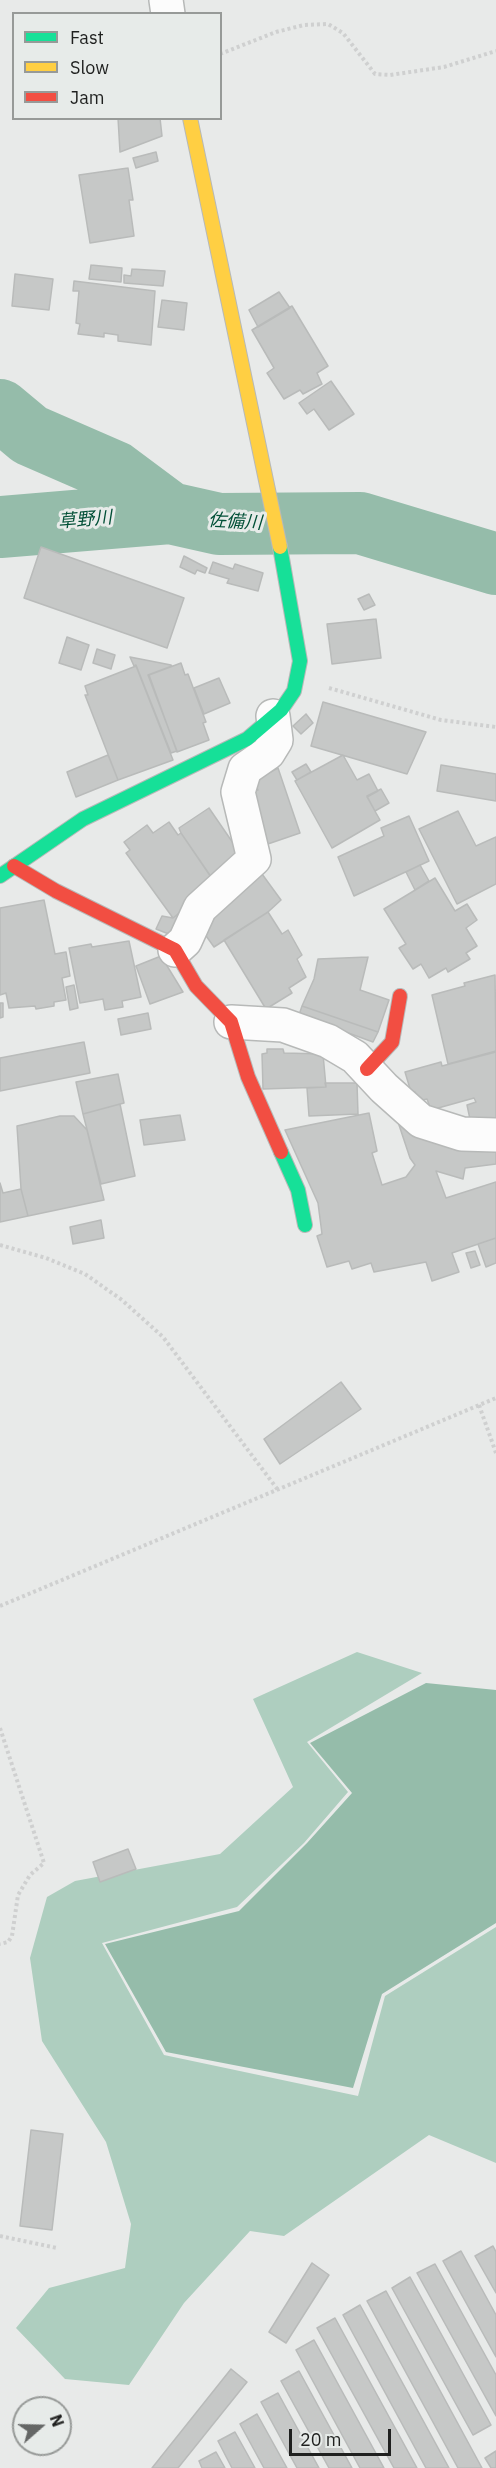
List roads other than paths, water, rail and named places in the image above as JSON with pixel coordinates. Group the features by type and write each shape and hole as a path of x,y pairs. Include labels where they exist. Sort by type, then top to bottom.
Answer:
{"street":[{"path":"0,876 83,819 247,740 281,710 294,691 300,661 283,564 190,120"},
{"path":"174,950 185,941 200,908 254,859 238,792 245,769 267,753 276,740 273,716"},
{"path":"14,866 56,891 174,950 196,986 231,1022 248,1077 298,1190 305,1225"},
{"path":"367,1069 392,1042 400,996"},
{"path":"231,1022 283,1025 328,1041 355,1057 421,1121 462,1134 496,1135"}],"waterway":[{"name":"佐備川","path":"0,410 30,435 115,472 170,513 219,524 360,523 496,564"},
{"name":"草野川","path":"0,527 170,513"}]}
